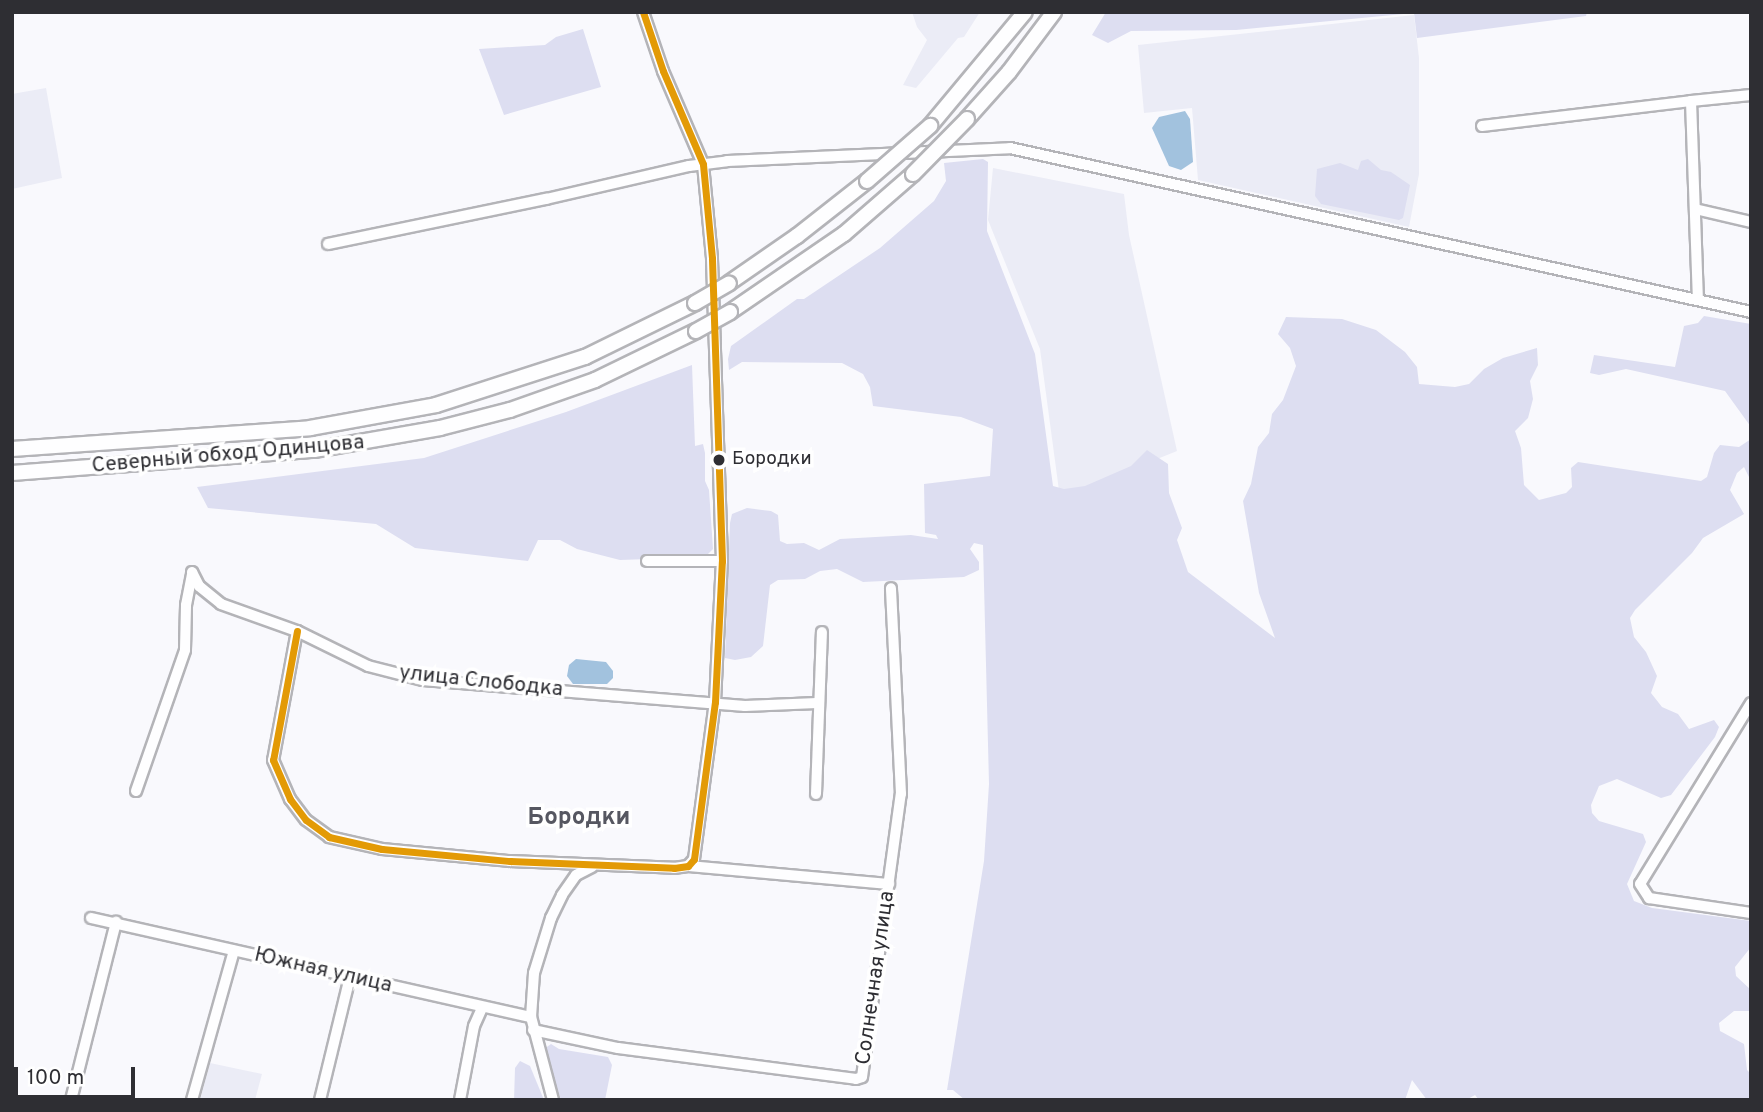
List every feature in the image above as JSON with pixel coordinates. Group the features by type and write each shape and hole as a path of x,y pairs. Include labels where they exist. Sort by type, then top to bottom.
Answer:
{"highway":[{"name":"Северный обход Одинцова","path":"12,449 310,428 436,405 585,356 695,303 797,236 867,181 930,125 963,90 1025,12"},
{"name":"Северный обход Одинцова","path":"12,473 314,450 440,428 510,410 595,380 730,312 844,234 913,174 967,119 1009,72 1054,12"}],"street":[{"path":"643,12 663,71 703,164 712,258 722,561 715,702 699,844 694,859 688,866"},
{"path":"1482,126 1751,95"},
{"path":"1691,100 1698,300"},
{"path":"328,244 703,164 985,147 1019,149 1563,273 1751,312"},
{"path":"1695,209 1751,222"},
{"path":"646,561 722,561"},
{"name":"улица Слободка","path":"136,791 185,650 186,605 192,572 199,586 221,604 297,631 368,666 423,680 745,706 817,703"},
{"name":"Солнечная улица","path":"532,1022 618,1048 859,1079 863,1075 901,794 891,588"},
{"path":"297,631 273,760 290,799 315,829 329,837 382,849 596,866 688,866 889,884"},
{"path":"816,794 819,733 817,703 822,686 821,632"},
{"path":"1751,703 1642,879 1641,890 1649,898 1751,914"},
{"path":"553,1100 532,1022 534,973 551,918 576,875 596,866"},
{"name":"Южная улица","path":"91,918 482,1008 532,1022"},
{"path":"71,1100 116,922"},
{"path":"192,1100 234,951"},
{"path":"320,1100 350,977"},
{"path":"460,1100 474,1026 482,1008"}],"shaded area":[{"path":"912,12 980,12 964,37 958,38 916,88 903,85 927,40 917,27"},
{"path":"1106,12 1587,12 1586,16 1417,38 1414,13 1236,30 1131,31 1108,43 1092,35"},
{"path":"1414,15 1419,58 1419,174 1409,227 1198,180 1192,108 1144,113 1138,45"},
{"path":"583,29 601,87 504,115 479,49 545,45 556,37"},
{"path":"46,88 62,178 12,189 12,94"},
{"path":"983,159 988,162 987,231 1035,354 1053,486 1064,489 1085,486 1131,466 1147,450 1168,464 1169,493 1182,528 1177,540 1188,572 1275,638 1259,593 1243,501 1251,484 1258,447 1269,433 1272,414 1283,400 1296,366 1290,348 1278,334 1286,317 1342,319 1376,330 1405,352 1417,367 1419,384 1455,387 1469,384 1484,369 1503,358 1537,348 1538,365 1530,381 1533,399 1528,418 1515,431 1521,448 1524,485 1539,500 1566,493 1572,487 1571,468 1578,462 1701,481 1707,477 1714,453 1720,445 1739,447 1751,439 1751,481 1744,467 1737,473 1730,490 1744,514 1703,538 1630,618 1634,637 1646,652 1657,676 1651,693 1662,707 1678,714 1689,729 1714,720 1719,727 1715,737 1671,795 1661,798 1617,779 1599,786 1591,805 1592,813 1599,821 1643,834 1646,842 1627,884 1634,901 1652,908 1751,921 1751,947 1735,967 1736,976 1751,990 1751,1011 1734,1011 1719,1023 1720,1031 1744,1044 1747,1070 1751,1074 1751,1100 1479,1100 1475,1095 1466,1100 1427,1100 1412,1080 1405,1100 965,1100 953,1090 947,1090 984,861 989,784 983,545 974,543 970,549 979,562 979,570 964,577 863,582 837,569 820,571 805,579 778,580 770,585 763,646 751,657 735,660 725,658 730,523 732,514 747,508 771,511 778,515 780,541 787,544 804,543 819,550 840,539 911,535 938,539 936,535 925,533 924,484 990,476 993,429 961,417 873,406 870,387 863,374 842,363 742,362 729,370 728,359 731,346 797,299 804,299 880,248 934,201 946,181 944,163"},
{"path":"1368,159 1381,170 1391,172 1410,185 1403,218 1399,220 1321,204 1315,196 1317,169 1340,163 1358,170 1361,161"},
{"path":"993,168 1124,194 1129,235 1177,451 1060,498 1040,349 988,220"},
{"path":"1704,316 1751,324 1751,427 1725,391 1626,369 1599,375 1590,373 1594,355 1675,367 1684,326 1698,323"},
{"path":"692,365 695,446 703,444 705,453 705,481 709,490 713,549 705,557 620,560 577,549 560,540 538,540 528,561 415,548 376,524 208,508 197,487 424,458 566,412"},
{"path":"551,1044 559,1049 608,1057 612,1065 605,1100 561,1100 544,1049"},
{"path":"520,1061 530,1066 544,1100 514,1100 515,1068"},
{"path":"210,1063 262,1074 255,1100 200,1100"}],"water":[{"path":"1185,111 1190,119 1193,162 1181,170 1169,166 1152,128 1159,117"},
{"path":"576,659 606,662 613,671 613,678 607,684 573,684 567,676 569,665"}],"transit line":[{"path":"297,631 273,760 290,799 306,820 329,837 382,849 510,861 674,868 688,866 694,859 715,702 722,561 712,258 703,164 663,71 643,12"}],"place":[{"name":"Бородки","path":"719,460"}],"district":[{"name":"Бородки","path":"579,819"}]}
